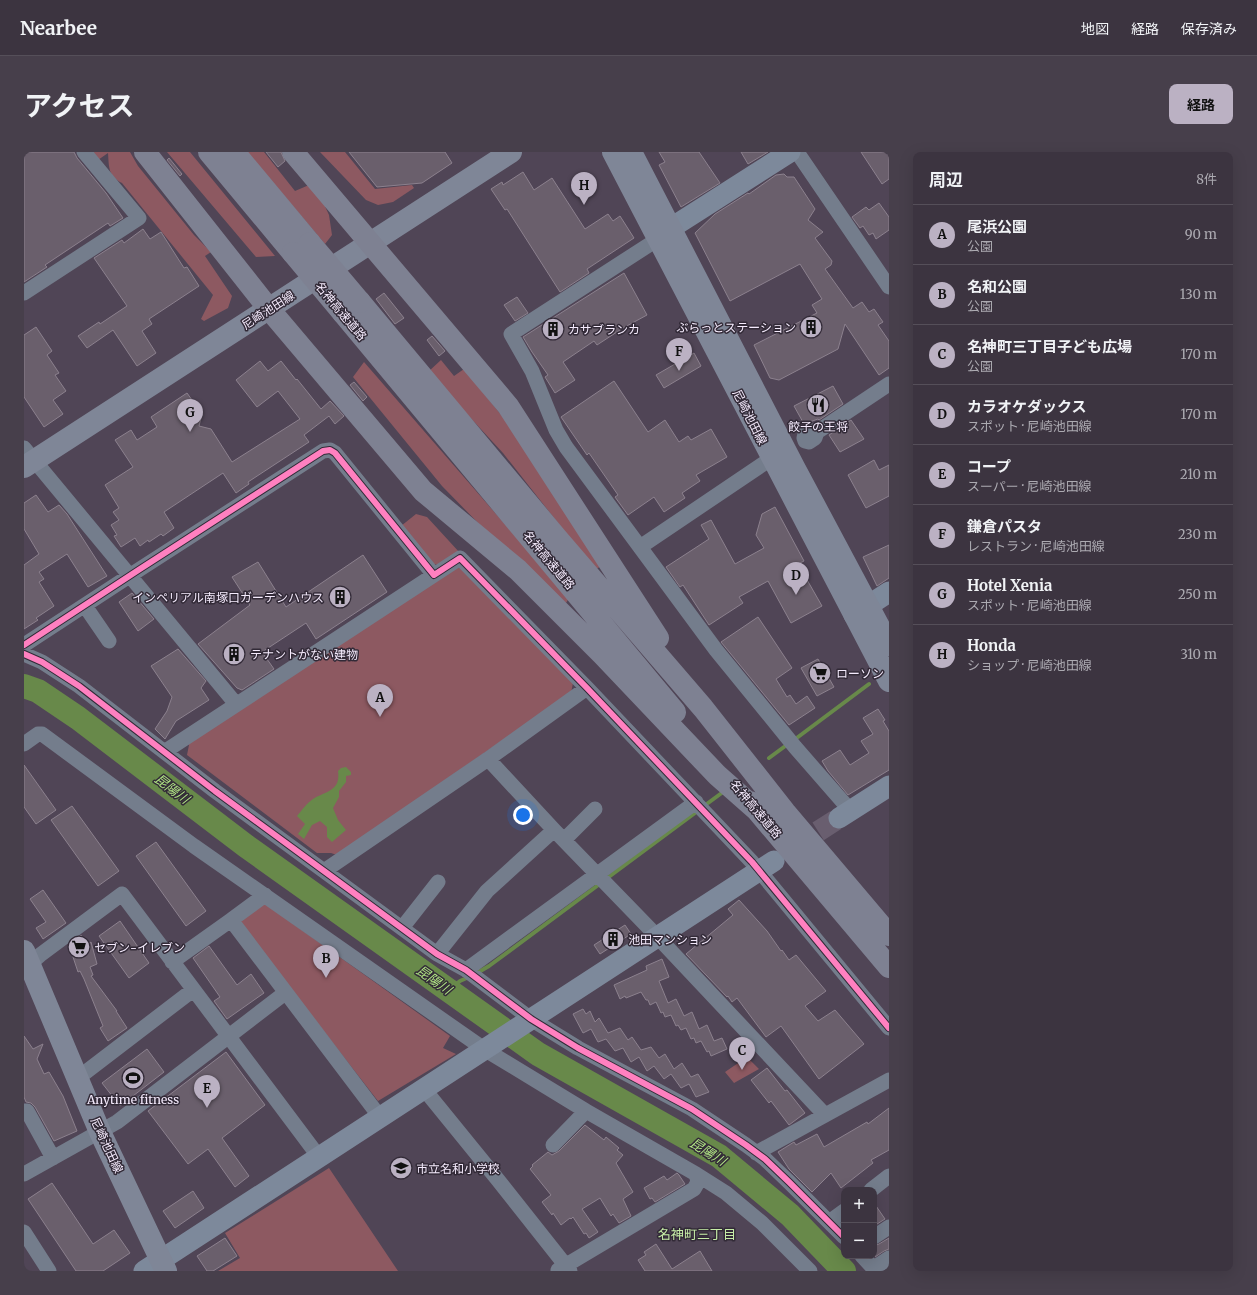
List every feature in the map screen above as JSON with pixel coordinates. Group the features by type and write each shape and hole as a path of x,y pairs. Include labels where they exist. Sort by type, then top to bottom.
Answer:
{"highway":[{"path":"144,152 269,309 423,491 518,570 602,654 717,775 759,812"},
{"name":"名神高速道路","path":"209,152 301,248 352,308 556,537 702,708 785,812 889,936"},
{"name":"名神高速道路","path":"234,152 301,248"},
{"path":"293,152 508,406 702,708"},
{"name":"名神高速道路","path":"352,308 759,812 889,967"}],"main road":[{"name":"尼崎池田線","path":"28,459 269,309 511,152"},
{"name":"尼崎池田線","path":"613,152 665,234 794,467 861,611 889,681"},
{"name":"尼崎池田線","path":"631,152 665,234 772,458 861,611 889,645"},
{"name":"尼崎池田線","path":"26,962 78,1078 157,1267"}],"street":[{"path":"24,293 140,218 84,152"},
{"path":"790,152 511,334 532,371 556,430 566,447 716,650 791,741 845,814 889,786"},
{"path":"797,152 889,287"},
{"path":"817,432 889,384"},
{"path":"24,646 323,451 330,450 335,453 434,575"},
{"path":"640,547 772,458"},
{"path":"28,459 130,576 236,704"},
{"path":"164,752 460,558 587,688 752,862 766,866 889,1028"},
{"path":"861,611 889,592"},
{"path":"85,606 109,641"},
{"path":"24,654 42,662 79,686 164,752 437,954 470,973 528,1021 692,1109 720,1127 756,1153 789,1182 841,1234"},
{"path":"324,871 488,759 587,688"},
{"path":"24,744 38,734 42,734 194,846 586,1111 696,1174 726,1193 762,1223 810,1271"},
{"path":"488,759 825,1115"},
{"path":"470,973 700,806"},
{"path":"437,954 487,891 559,835 595,810"},
{"path":"157,1267 318,1157 766,866"},
{"path":"402,928 438,882"},
{"path":"26,962 40,955 122,894 318,1157"},
{"path":"172,962 265,895"},
{"path":"231,920 380,1117"},
{"path":"78,1078 193,990"},
{"path":"24,1174 117,1122 285,993"},
{"path":"756,1153 889,1080"},
{"path":"424,1089 565,1269 694,1189 698,1182 696,1174"},
{"path":"24,1111 27,1112 53,1158"},
{"path":"554,1145 586,1111"},
{"path":"874,1187 889,1176"},
{"path":"829,1222 841,1213"},
{"path":"877,1235 889,1227"},
{"path":"24,1232 49,1271"},
{"path":"865,1259 875,1270 889,1258"}],"shaded area":[{"path":"91,152 130,152 138,166 194,235 211,252 205,256 232,296 228,308 204,321 201,319 213,295 122,183 114,177 110,171 108,153 98,160"},
{"path":"167,152 190,152 275,256 256,257"},
{"path":"247,152 264,152 295,191 309,185 323,202 329,215 332,235 325,244"},
{"path":"320,152 345,152 375,189 412,185 414,188 393,202 378,205 366,200"},
{"path":"441,360 454,376 464,369 515,432 604,564 595,570 503,453 428,372"},
{"path":"364,362 569,598 566,603 486,531 442,486 353,377"},
{"path":"416,514 427,517 460,553 440,565 432,564 401,526"},
{"path":"461,565 573,683 571,693 337,855 331,853 317,853 187,755 189,745 187,742"},
{"path":"346,767 351,772 351,775 346,776 346,782 339,791 339,797 333,808 338,820 346,830 332,842 327,837 327,827 320,821 312,825 304,839 298,834 305,824 297,816 311,801 335,787 338,778 338,771 341,768"},
{"path":"264,903 450,1036 443,1048 456,1054 378,1101 238,921"},
{"path":"747,1057 759,1069 734,1083 725,1072"},
{"path":"329,1168 398,1271 218,1271 240,1258 225,1233"}],"building":[{"path":"24,152 74,152 77,158 106,193 123,218 110,226 108,223 45,265 47,267 24,282"},
{"path":"266,152 281,152 285,161 278,167"},
{"path":"349,152 445,152 452,163 422,183 377,187"},
{"path":"659,152 699,152 720,183 681,207 659,165 665,162"},
{"path":"741,152 768,152 748,164"},
{"path":"861,152 886,152 889,157 889,179 882,184"},
{"path":"169,158 182,174 180,176 167,160"},
{"path":"523,172 534,190 552,178 585,229 608,214 613,221 620,216 634,238 587,269 589,273 560,292 507,209 505,210 491,189 502,182 503,185"},
{"path":"784,174 787,177 794,177 815,209 808,220 823,232 815,238 832,261 831,265 825,269 853,308 862,302 869,312 874,309 883,322 878,325 889,341 889,368 879,375 845,324 838,349 779,380 770,378 754,345 817,313 812,305 822,299 800,264 730,301 695,233 715,214 748,193 749,194 776,175"},
{"path":"879,203 889,217 889,230 876,239 873,233 869,235 863,226 860,228 852,217 866,207 869,210"},
{"path":"143,229 150,239 161,232 184,268 187,267 199,286 149,319 152,324 142,331 156,353 137,366 113,330 87,348 78,336 99,322 100,324 127,306 94,258 122,240 124,243"},
{"path":"624,273 647,315 623,328 597,345 594,341 563,362 575,380 555,393 545,377 548,375 523,337"},
{"path":"384,293 404,318 395,324 376,299"},
{"path":"517,297 528,313 515,321 504,305"},
{"path":"36,327 52,351 47,355 59,373 55,375 66,391 53,400 63,414 44,427 24,397 24,335"},
{"path":"432,336 445,351 439,356 427,340"},
{"path":"694,353 701,366 664,388 656,375"},
{"path":"260,361 268,371 281,361 321,409 330,401 344,416 335,424 329,416 304,435 309,442 248,482 249,484 236,493 223,473 164,512 174,528 163,536 161,534 149,542 148,540 140,546 135,538 121,547 114,536 117,535 111,525 119,520 113,512 119,508 105,485 133,467 115,440 131,430 137,440 157,427 151,417 187,393 202,414 199,426 211,429 232,462 300,419 278,391 257,407 236,380"},
{"path":"614,381 648,432 665,420 679,442 688,436 691,440 711,429 727,457 696,475 700,481 682,493 685,498 664,512 654,497 628,515 615,497 618,495 589,453 587,455 561,417"},
{"path":"354,382 367,397 363,401 350,385"},
{"path":"833,386 843,404 819,420 818,419 804,424 794,406"},
{"path":"851,420 864,439 840,452 829,435"},
{"path":"874,460 879,470 889,465 889,496 866,508 848,475"},
{"path":"36,495 48,512 59,505 67,514 107,576 88,587 67,554 39,572 44,579 39,582 54,606 36,618 38,620 24,629 24,565 39,554 24,529 24,503"},
{"path":"775,507 804,561 798,564 822,606 791,623 768,581 739,597 743,603 709,625 683,585 680,587 666,567 709,539 701,525 711,520 735,564 764,548 756,535 762,514"},
{"path":"889,545 889,578 877,586 863,557"},
{"path":"363,555 387,592 316,639 306,623 262,652 274,669 242,690 237,688 198,644 250,605 232,577 258,562 286,607"},
{"path":"132,593 154,619 138,631 119,602"},
{"path":"758,617 792,668 776,679 787,697 790,695 796,704 807,696 815,708 789,725 721,642"},
{"path":"178,649 206,681 201,688 209,700 176,721 165,739 155,729 167,711 172,697 151,666"},
{"path":"818,659 834,687 817,696 801,668"},
{"path":"878,709 885,720 883,721 889,731 889,770 848,795 828,771 822,761 840,750 850,765 869,753 861,741 873,734 863,718"},
{"path":"24,765 56,810 36,824 24,807"},
{"path":"72,806 119,871 98,886 51,820"},
{"path":"156,842 206,911 186,926 136,856"},
{"path":"43,890 66,923 43,939 36,928 46,922 30,899"},
{"path":"739,900 767,931 789,960 796,955 826,991 805,1006 818,1021 835,1010 864,1044 819,1079 781,1026 766,1037 737,998 732,1002 728,996 727,997 686,954 733,915 728,909"},
{"path":"120,921 149,963 129,978 99,936"},
{"name":"池田マンション","path":"625,925 631,934 600,954 594,945"},
{"path":"81,935 88,944 91,942 97,964 90,967 93,975 91,976 117,1011 127,1028 108,1041 100,1028 103,1026 84,979 80,971 78,972 69,945"},
{"path":"209,946 237,985 251,974 264,993 227,1019 214,1001 220,997 193,958"},
{"path":"662,959 669,977 659,981 668,1003 676,999 684,1016 692,1012 699,1029 707,1025 714,1041 722,1038 727,1049 711,1056 701,1041 696,1043 694,1038 691,1039 686,1028 681,1030 678,1025 676,1026 671,1015 665,1017 663,1012 661,1013 656,1002 650,1005 648,1000 646,1000 641,992 626,998 625,996 620,999 614,985 647,970 646,966"},
{"path":"583,1009 586,1014 590,1011 595,1022 599,1018 608,1033 620,1028 628,1040 632,1037 641,1050 651,1047 659,1058 665,1054 674,1069 682,1063 691,1077 698,1074 709,1092 696,1097 689,1084 681,1088 671,1074 664,1079 654,1066 647,1071 639,1057 631,1062 623,1048 615,1051 606,1039 598,1042 591,1029 583,1033 573,1014"},
{"path":"24,1036 33,1049 43,1044 37,1059 44,1074 49,1072 63,1096 77,1131 54,1141 35,1107 31,1103 26,1102 24,1097"},
{"name":"Anytime fitness","path":"147,1049 164,1072 120,1106 102,1083"},
{"path":"226,1052 265,1105 222,1138 249,1176 235,1187 208,1149 188,1164 148,1111"},
{"path":"767,1068 805,1113 789,1125 771,1101 769,1103 751,1080"},
{"path":"889,1108 889,1150 871,1160 873,1163 841,1188 831,1173 812,1192 789,1169 778,1152 794,1142 796,1145 817,1134 824,1147 867,1122 868,1124"},
{"path":"585,1125 604,1140 606,1137 619,1148 617,1150 623,1155 616,1163 633,1192 623,1199 631,1216 619,1223 613,1214 611,1216 600,1198 582,1209 598,1232 589,1238 586,1233 584,1234 573,1217 561,1225 553,1213 552,1215 542,1202 551,1195 530,1169 533,1166 532,1165 548,1152 552,1155 559,1151"},
{"path":"677,1173 685,1184 655,1202 652,1198 650,1199 644,1188 664,1176 667,1180"},
{"path":"52,1183 93,1244 114,1230 130,1253 103,1271 76,1271 28,1199"},
{"path":"193,1191 204,1208 175,1228 163,1211"},
{"path":"877,1207 885,1219 877,1224"},
{"path":"225,1238 237,1256 213,1271 207,1271 197,1256"},
{"path":"889,1238 889,1249 877,1256 877,1245"},
{"path":"656,1244 672,1269 700,1251 712,1271 645,1271 638,1260 646,1255 644,1252"}],"waterway":[{"path":"794,740 869,684"},
{"name":"昆陽川","path":"24,686 38,691 78,718 246,846 538,1054 719,1156 790,1215 844,1271"},
{"path":"769,758 788,744"},
{"path":"704,806 723,792"},
{"path":"606,879 699,810"},
{"path":"477,973 489,966 601,883"},
{"path":"448,991 460,981 469,977"}],"tunnel":[{"path":"792,848 839,818"}],"cycle path":[{"path":"24,645 323,451 330,450 335,453 434,575 460,558 587,688 752,862 889,1028"},
{"path":"24,654 42,662 79,686 215,791 437,954 466,970 531,1019 578,1048 692,1109 746,1145 765,1159 841,1234"}],"place":[{"name":"Honda","path":"584,205"},
{"name":"ぶらっとステーション","path":"811,327"},
{"name":"カサブランカ","path":"553,329"},
{"name":"鎌倉パスタ","path":"679,371"},
{"name":"餃子の王将","path":"818,405"},
{"name":"Hotel Xenia","path":"190,432"},
{"name":"カラオケダックス","path":"796,595"},
{"name":"インペリアル南塚口ガーデンハウス","path":"340,597"},
{"name":"テナントがない建物","path":"234,654"},
{"name":"ローソン","path":"820,673"},
{"name":"尾浜公園","path":"380,717"},
{"name":"池田マンション","path":"613,939"},
{"name":"セブン-イレブン","path":"79,947"},
{"name":"名和公園","path":"326,978"},
{"name":"名神町三丁目子ども広場","path":"742,1070"},
{"name":"Anytime fitness","path":"133,1078"},
{"name":"コープ","path":"207,1108"},
{"name":"市立名和小学校","path":"401,1168"}],"district":[{"name":"名神町三丁目","path":"697,1234"}]}
